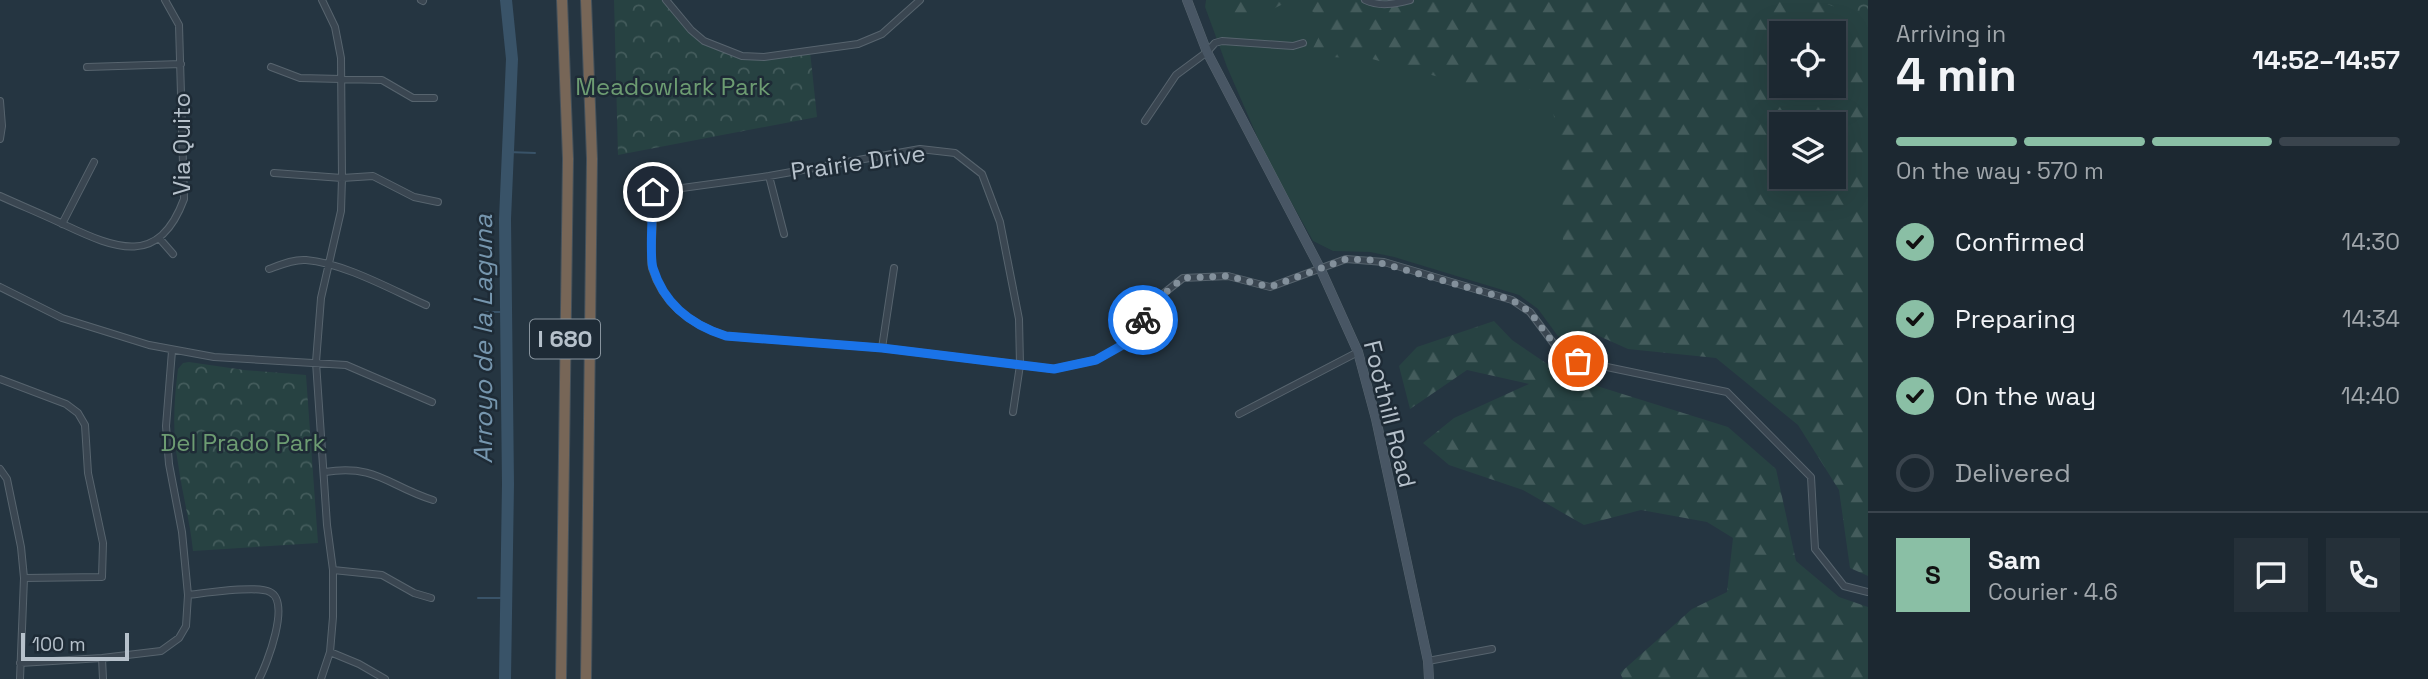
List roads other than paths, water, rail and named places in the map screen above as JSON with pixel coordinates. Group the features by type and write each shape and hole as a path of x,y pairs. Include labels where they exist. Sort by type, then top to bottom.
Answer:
{"highway":[{"name":"I 680","path":"561,679 568,159 562,0"},
{"name":"I 680","path":"586,0 592,159 586,679"}],"main road":[{"name":"Foothill Road","path":"1187,0 1207,51 1321,270 1358,352 1376,419 1428,661 1427,679"}],"street":[{"name":"Via Quito","path":"159,238 177,218 184,199 179,25 165,0"},
{"path":"321,0 335,27 342,78 341,211 321,298 316,362 332,570 333,617 330,652 321,679"},
{"path":"666,0 704,41 743,56 764,57 858,44 882,34 920,0"},
{"path":"1365,0 1386,5 1410,0"},
{"path":"1145,121 1176,75 1215,43 1222,41 1293,46 1303,43"},
{"path":"87,67 181,64"},
{"path":"271,67 299,78 382,80 413,98 434,98"},
{"path":"0,101 0,139"},
{"name":"Prairie Drive","path":"653,192 769,176 920,149 954,153 982,174 1000,222 1019,319 1020,365 1013,412"},
{"path":"62,224 94,162"},
{"path":"646,170 653,192 652,267 666,296 683,316 705,330 726,336 882,348 1054,369 1096,360 1126,343 1159,298 1183,278 1228,276 1270,287 1346,259 1370,260 1512,300 1530,312 1554,344 1578,361 1727,392 1811,477 1815,549 1844,586 1868,592"},
{"path":"274,173 342,178 373,176 414,197 438,202"},
{"path":"769,176 783,234"},
{"path":"0,196 99,242 120,247 140,247 159,238 173,254"},
{"path":"269,269 302,260 329,265 360,275 426,305"},
{"path":"882,348 894,268"},
{"path":"0,287 62,318 172,351 257,360 346,365 432,402"},
{"path":"20,663 160,651 170,646 186,626 188,595 182,532 169,464 167,403 172,351"},
{"path":"1239,414 1358,352"},
{"path":"0,379 66,404 78,413 85,425 88,473 103,543 102,577 24,578"},
{"path":"0,469 7,479 10,492 24,578 20,679"},
{"path":"325,472 344,469 364,471 382,476 412,494 433,500"},
{"path":"332,570 382,575 415,593 431,598"},
{"path":"188,595 257,589 271,592 275,596 278,602 274,640 259,679"},
{"path":"1428,661 1492,649"},
{"path":"330,652 385,679"},
{"path":"102,658 103,679"}],"waterway":[{"name":"Arroyo de la Laguna","path":"505,679 508,484 505,219 512,59 506,0"},
{"path":"508,152 535,153"},
{"path":"483,312 506,312"},
{"path":"478,598 506,598"}],"park label":[{"name":"Meadowlark Park","path":"673,86"},
{"name":"Del Prado Park","path":"243,442"}]}
